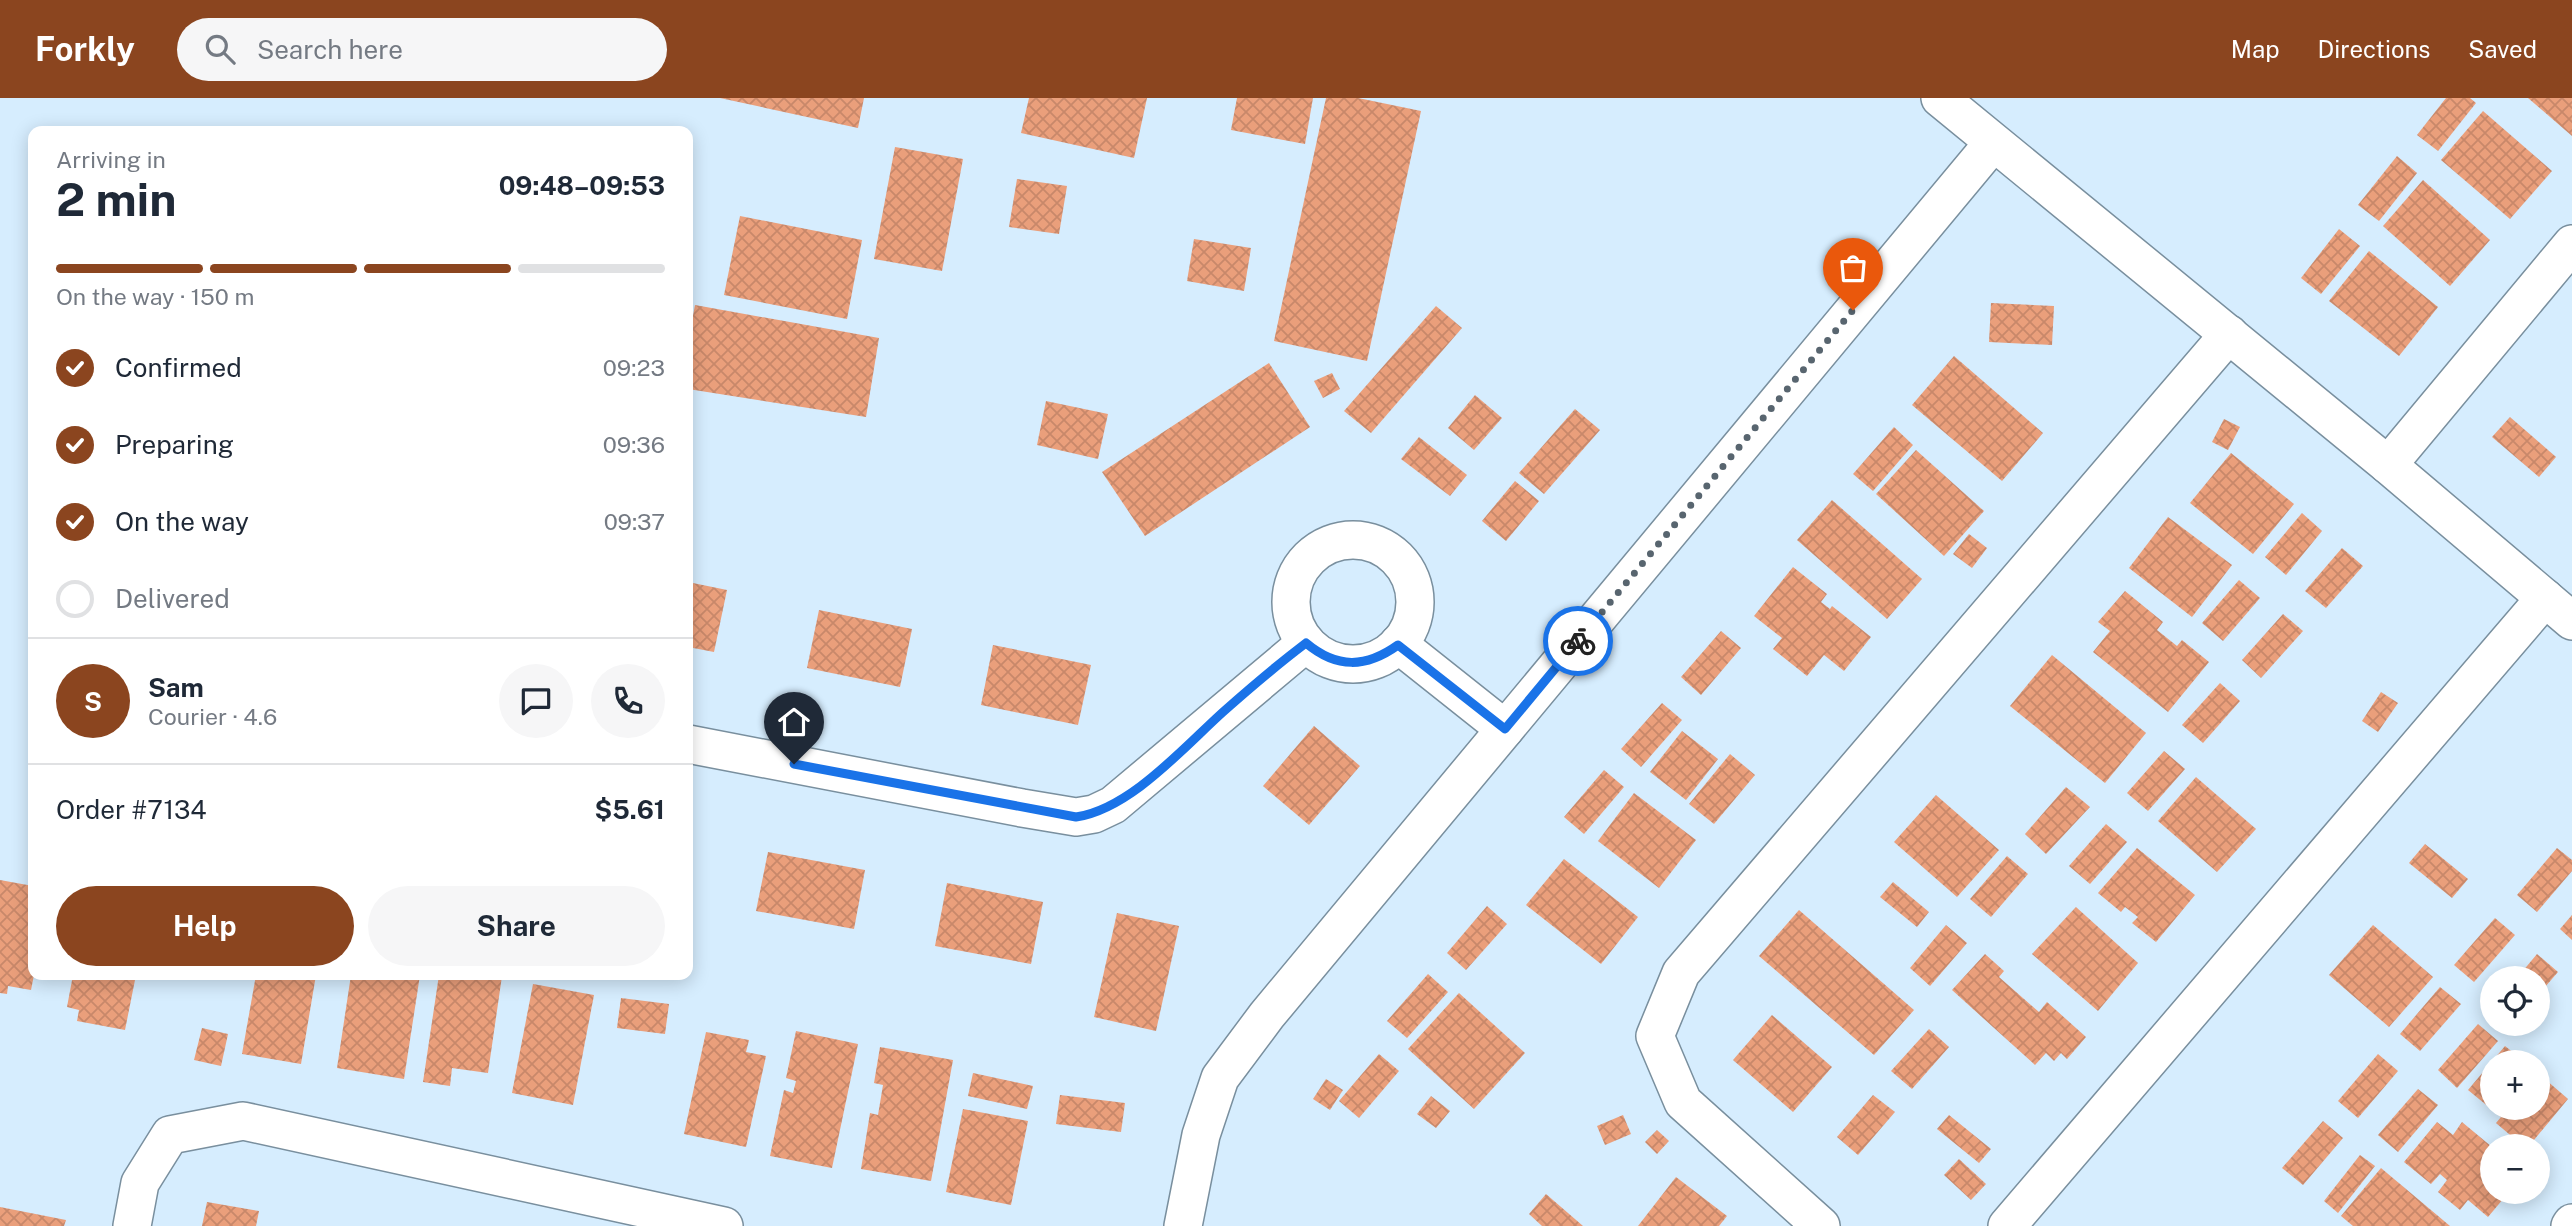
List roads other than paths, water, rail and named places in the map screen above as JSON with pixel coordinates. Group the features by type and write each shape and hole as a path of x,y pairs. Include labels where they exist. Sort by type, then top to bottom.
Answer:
{"street":[{"path":"1940,98 2388,465 2572,621"},
{"path":"1183,1226 1201,1135 1220,1078 1267,1015 1993,143"},
{"path":"2388,465 2569,254"},
{"path":"1821,1226 1684,1102 1655,1036 1681,973 2229,334"},
{"path":"1354,539 1374,542 1392,553 1406,568 1414,587 1415,608 1410,627 1398,645 1381,657 1362,664 1341,663 1321,656 1306,643 1295,626 1290,606 1292,586 1300,567 1324,547 1354,539"},
{"path":"2007,1226 2544,598"},
{"path":"693,745 1076,817 1094,814 1114,805 1306,643"},
{"path":"1398,645 1505,729"},
{"path":"132,1226 140,1183 170,1135 243,1121 724,1226"}]}
